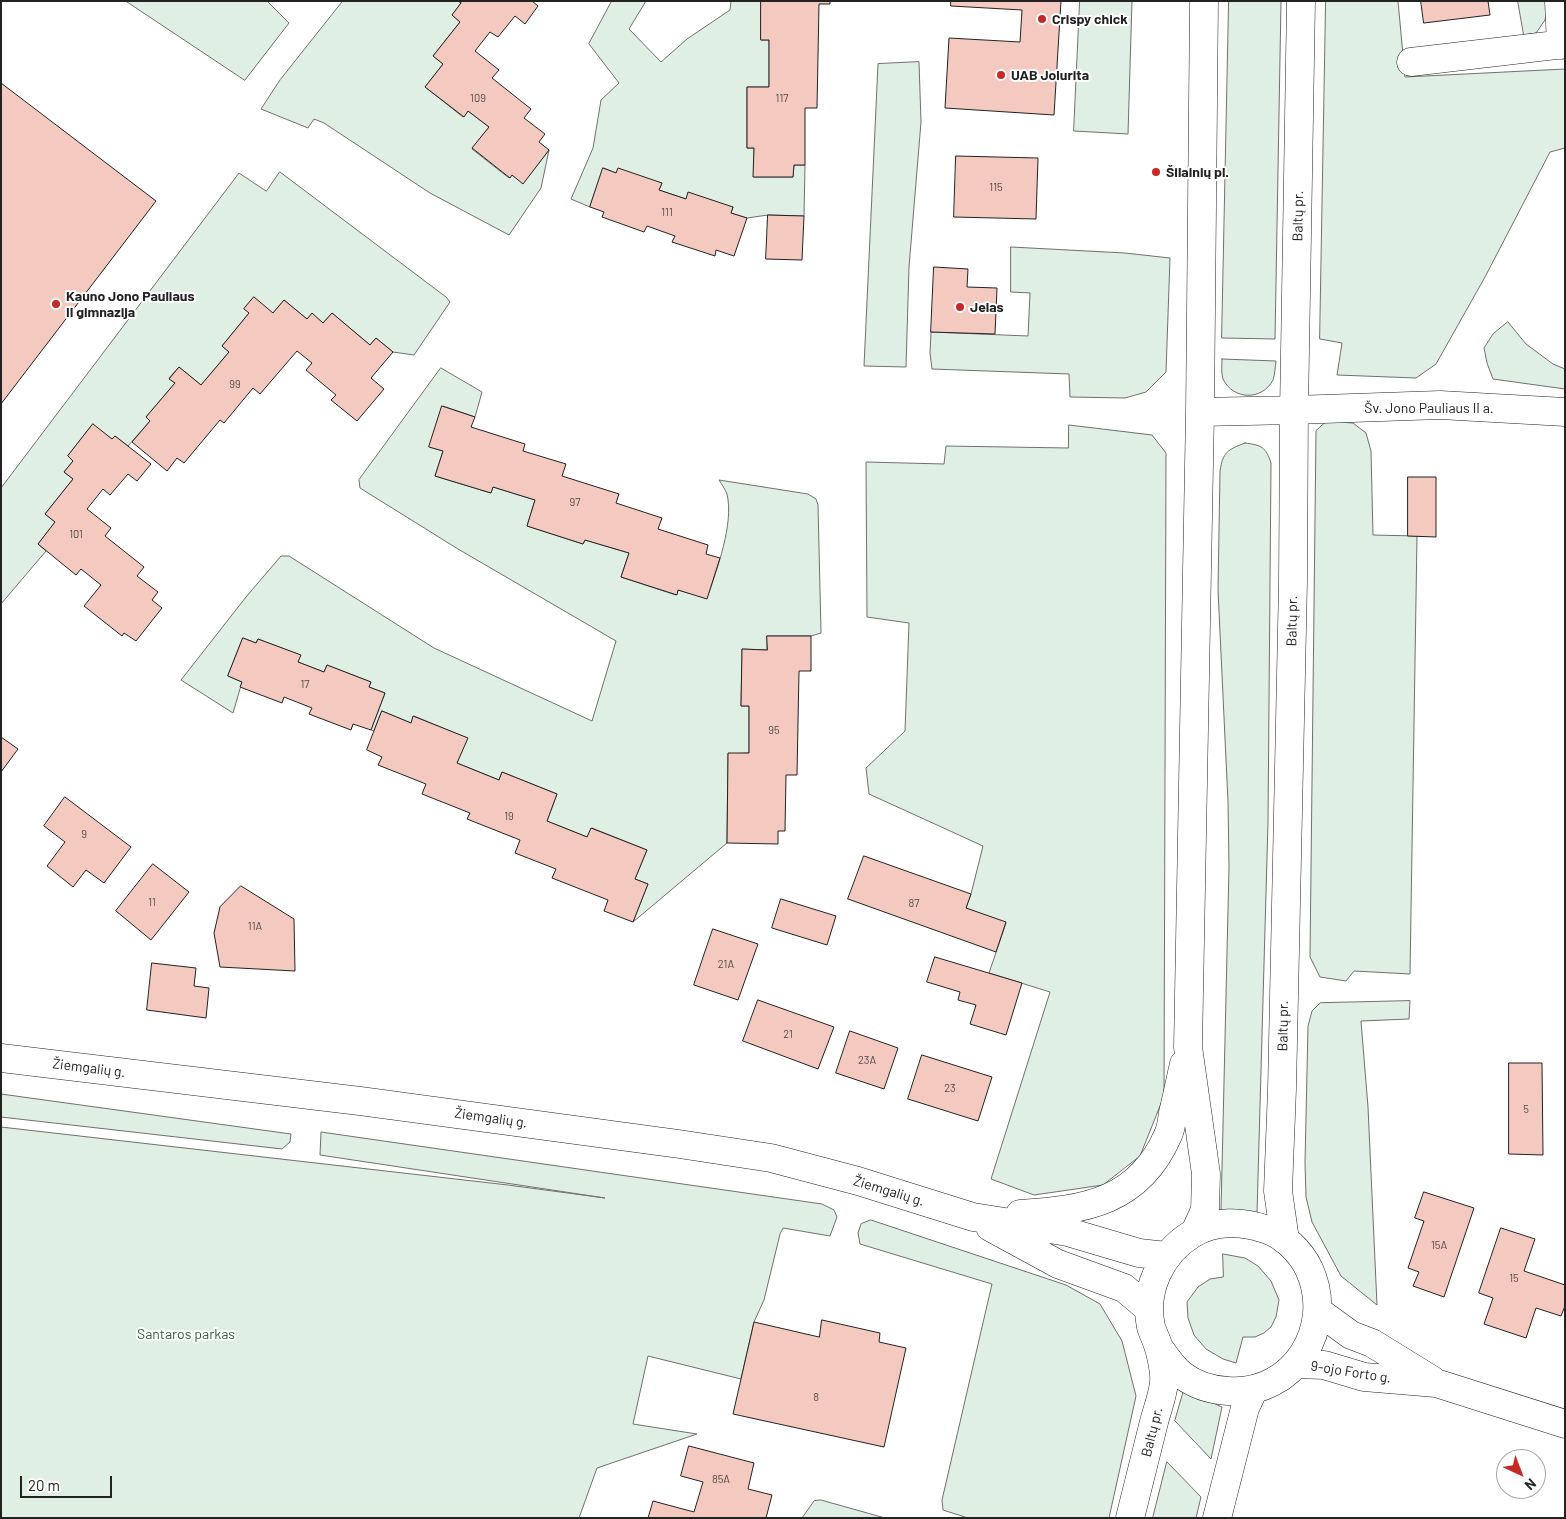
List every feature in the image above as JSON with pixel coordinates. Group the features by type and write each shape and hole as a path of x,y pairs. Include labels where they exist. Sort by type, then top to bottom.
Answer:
{"main road":[{"path":"1195,1232 1205,1210 1206,1174 1188,1047 1200,412 1204,1"},
{"name":"Baltų pr.","path":"1285,1240 1278,1191 1293,582 1301,1"},
{"path":"1411,62 1563,44 1559,1"},
{"name":"Šv. Jono Pauliaus II a.","path":"1200,412 1440,405 1565,412"},
{"path":"973,1217 1052,1212 1078,1208 1101,1201 1135,1183 1153,1162 1168,1134 1188,1047"},
{"name":"Žiemgalių g.","path":"1,1058 380,1103 771,1158 858,1180 973,1217 1068,1232 1139,1254 1166,1256"},
{"name":"Žiemgalių g.","path":"973,1217 1058,1264 1124,1288 1149,1309"},
{"name":"Baltų pr.","path":"1130,1518 1164,1382 1149,1309 1156,1273 1166,1256 1179,1242 1195,1232 1213,1225 1231,1222 1250,1224 1268,1230 1285,1240 1297,1251 1310,1272 1317,1295 1318,1311 1315,1330 1307,1348 1296,1364 1284,1375 1270,1383 1254,1389 1236,1392 1217,1390 1199,1384 1182,1375 1169,1362 1158,1346"},
{"name":"9-ojo Forto g.","path":"1318,1311 1350,1335 1372,1343 1436,1382 1565,1424"},
{"name":"9-ojo Forto g.","path":"1296,1364 1324,1365 1364,1377 1436,1382"},
{"path":"1217,1518 1245,1408 1254,1389"}],"green space":[{"path":"126,1 267,1 289,23 245,80"},
{"path":"343,1 458,1 461,3 452,15 460,22 433,56 443,64 425,87 463,117 468,111 489,127 472,149 509,178 512,175 523,183 549,150 541,188 509,235 430,193 324,123 314,119 308,128 261,109 280,80"},
{"path":"612,1 646,1 629,29 661,62 687,39 730,10 731,1 761,1 761,40 769,40 769,87 747,87 747,148 754,148 754,177 793,177 794,165 805,165 804,216 768,215 747,218 731,213 733,207 686,199 659,190 662,183 616,173 604,168 590,207 571,199 593,148 601,100 619,83 589,44"},
{"path":"1080,1 1132,1 1128,134 1074,131"},
{"path":"1229,1 1281,1 1275,339 1222,338"},
{"path":"1326,1 1398,1 1405,77 1565,69 1565,148 1550,152 1485,277 1436,364 1416,378 1337,375 1342,343 1320,339"},
{"path":"1518,1 1548,1 1545,20 1536,33 1524,35"},
{"path":"919,62 921,122 909,267 906,367 864,366 878,64"},
{"path":"280,172 446,297 450,302 414,355 393,352 376,338 370,345 332,313 323,323 312,314 307,319 284,300 273,313 249,313 222,346 229,352 201,385 179,367 169,378 175,383 146,417 150,421 128,446 115,436 112,439 92,425 68,456 73,461 64,472 73,479 45,514 55,522 38,544 46,551 1,604 1,488 239,173 266,191"},
{"path":"1011,247 1125,253 1170,258 1166,372 1146,392 1125,398 1070,397 1069,374 932,369 930,353 931,332 1028,336 1030,293 1011,292"},
{"path":"1508,322 1526,344 1553,364 1565,369 1565,389 1493,379 1484,348 1493,334"},
{"path":"1222,359 1276,361 1273,380 1262,392 1248,395 1240,394 1233,391 1223,379"},
{"path":"441,368 482,392 475,417 443,406 430,447 443,451 435,476 491,493 493,487 535,500 527,526 583,544 585,540 629,553 621,577 676,595 678,590 707,598 723,546 728,519 729,506 727,494 719,480 808,494 816,499 818,505 821,633 811,636 767,636 767,650 742,649 741,706 749,706 749,753 728,754 727,843 633,922 648,884 635,879 647,850 592,828 587,837 547,821 557,794 502,772 499,780 457,763 467,738 414,716 411,723 382,711 374,731 371,730 385,693 369,687 371,682 327,665 324,672 298,662 300,655 258,639 256,643 243,638 228,676 242,682 233,713 181,680 246,597 281,556 289,556 434,648 592,721 616,641 458,549 360,488 359,480"},
{"path":"1327,421 1353,423 1366,433 1371,451 1373,535 1417,536 1410,974 1354,971 1346,981 1320,977 1310,957 1316,431"},
{"path":"1069,425 1152,435 1166,453 1164,1096 1140,1156 1103,1185 1034,1195 991,1179 1050,992 989,973 1006,923 966,908 983,846 869,794 866,768 905,731 909,623 867,617 866,462 944,464 946,446 1068,448"},
{"path":"1245,443 1265,450 1271,463 1268,822 1257,1213 1221,1211 1229,867 1228,802 1218,590 1220,471 1224,456 1234,448"},
{"path":"1410,1001 1409,1019 1361,1021 1368,1107 1377,1305 1341,1276 1312,1222 1306,1197 1305,1163 1308,1026 1312,1011 1320,1003"},
{"path":"1,1094 291,1134 290,1142 282,1149 1,1117"},
{"name":"Santaros parkas","path":"1,1127 508,1185 605,1198 320,1155 321,1132 822,1204 834,1210 837,1217 830,1236 783,1228 764,1300 754,1322 741,1379 648,1356 633,1424 697,1434 597,1468 579,1518 1,1518"},
{"path":"871,1220 1066,1285 1100,1304 1122,1341 1136,1396 1109,1518 968,1518 943,1510 942,1500 992,1284 860,1244 858,1233 861,1224"},
{"path":"1223,1254 1245,1258 1258,1266 1271,1281 1279,1300 1276,1317 1271,1327 1255,1337 1243,1337 1236,1363 1223,1359 1206,1349 1194,1335 1188,1318 1187,1302 1198,1287 1210,1279 1223,1277"},
{"path":"1184,1390 1222,1407 1211,1459 1175,1421"},
{"path":"1167,1462 1201,1497 1196,1518 1153,1518"},
{"path":"821,1500 885,1518 802,1518 814,1501"}],"building":[{"path":"458,1 532,1 538,6 525,24 515,16 498,37 490,32 475,51 499,70 492,78 531,109 524,118 545,134 539,142 549,150 523,184 512,175 510,178 472,148 489,127 468,111 464,117 425,87 443,64 433,56 460,22 452,15 461,3"},
{"path":"761,1 830,1 830,4 819,4 817,108 805,108 805,165 794,165 793,177 753,177 754,148 747,148 747,87 769,87 769,40 761,40"},
{"name":"UAB Jolurita","path":"951,1 1061,1 1054,115 945,108 949,38 1020,42 1022,10 951,6"},
{"path":"1421,1 1488,1 1490,15 1424,23"},
{"path":"1,83 156,201 1,404"},
{"path":"956,156 1038,158 1036,219 954,217"},
{"path":"603,168 616,173 618,168 662,183 659,190 686,199 688,192 733,207 731,213 747,218 734,256 716,250 715,256 672,242 675,236 647,226 644,232 602,217 604,212 590,207"},
{"path":"768,215 804,216 802,260 766,259"},
{"path":"934,267 968,269 967,287 997,288 995,334 931,332"},
{"path":"254,297 273,313 284,300 307,319 312,313 323,323 332,313 370,345 376,338 393,352 371,378 384,389 357,421 331,400 336,395 306,370 312,363 297,351 260,394 253,388 224,423 220,420 184,463 177,458 167,471 132,442 150,421 146,417 175,383 169,379 179,367 201,385 229,352 222,346 249,313 244,309"},
{"path":"442,406 475,417 471,427 525,444 523,451 566,464 562,476 619,494 616,503 662,518 658,529 708,545 706,554 720,558 707,599 678,590 677,595 621,577 629,553 585,540 583,544 527,526 535,500 493,487 491,493 435,476 443,451 429,447"},
{"path":"93,424 112,439 115,436 151,464 137,481 128,474 110,495 103,489 87,509 111,528 105,536 144,567 137,576 158,592 152,600 162,608 136,641 124,633 122,636 84,606 101,585 81,569 76,575 38,544 55,522 45,514 73,479 64,472 73,461 68,456"},
{"path":"1408,477 1436,477 1436,537 1408,536"},
{"path":"767,636 811,636 811,671 799,671 797,775 786,775 785,831 778,831 778,844 727,843 728,753 749,753 749,706 741,706 742,649 767,650"},
{"path":"243,638 256,643 258,639 301,655 298,662 324,672 327,665 371,682 369,687 385,693 371,730 353,724 351,730 309,714 312,708 284,697 282,703 240,687 242,682 228,676"},
{"path":"382,711 411,723 413,716 468,738 457,763 499,780 502,772 557,794 547,821 587,837 591,828 647,850 635,879 648,884 633,922 604,911 608,900 552,878 556,869 515,853 520,840 467,819 470,813 422,794 426,784 378,765 382,757 367,750"},
{"path":"1,737 18,749 1,772"},
{"path":"65,797 131,847 104,883 86,870 73,887 47,866 65,842 44,826"},
{"path":"864,856 971,894 966,908 1006,922 996,952 848,899"},
{"path":"153,864 189,892 151,940 116,911"},
{"path":"241,886 294,919 295,971 220,967 214,933 220,907"},
{"path":"781,899 836,916 827,945 772,928"},
{"path":"713,929 758,944 738,1000 694,985"},
{"path":"935,957 1022,983 1006,1035 970,1024 976,1005 958,1000 960,992 927,982"},
{"path":"152,963 196,968 194,986 209,988 206,1018 147,1010"},
{"path":"758,1000 834,1027 818,1069 743,1041"},
{"path":"850,1031 898,1048 884,1089 836,1073"},
{"path":"922,1055 992,1077 978,1121 908,1099"},
{"path":"1509,1063 1542,1063 1543,1155 1509,1154"},
{"path":"1424,1192 1474,1208 1444,1297 1413,1286 1419,1272 1408,1268 1424,1221 1415,1218"},
{"path":"1501,1228 1535,1239 1524,1271 1565,1285 1565,1306 1561,1316 1536,1308 1526,1338 1484,1324 1493,1298 1479,1293"},
{"path":"822,1320 880,1333 879,1342 906,1348 884,1447 733,1414 754,1322 819,1337"},
{"path":"689,1446 754,1463 748,1489 772,1495 766,1518 648,1518 653,1501 694,1512 703,1482 681,1476"}],"place":[{"name":"Crispy chick","path":"1042,19"},
{"name":"UAB Jolurita","path":"1001,75"},
{"name":"Šilainių pl.","path":"1156,172"},
{"name":"Kauno Jono Pauliaus II gimnazija","path":"56,304"},
{"name":"Jelas","path":"960,307"}]}
